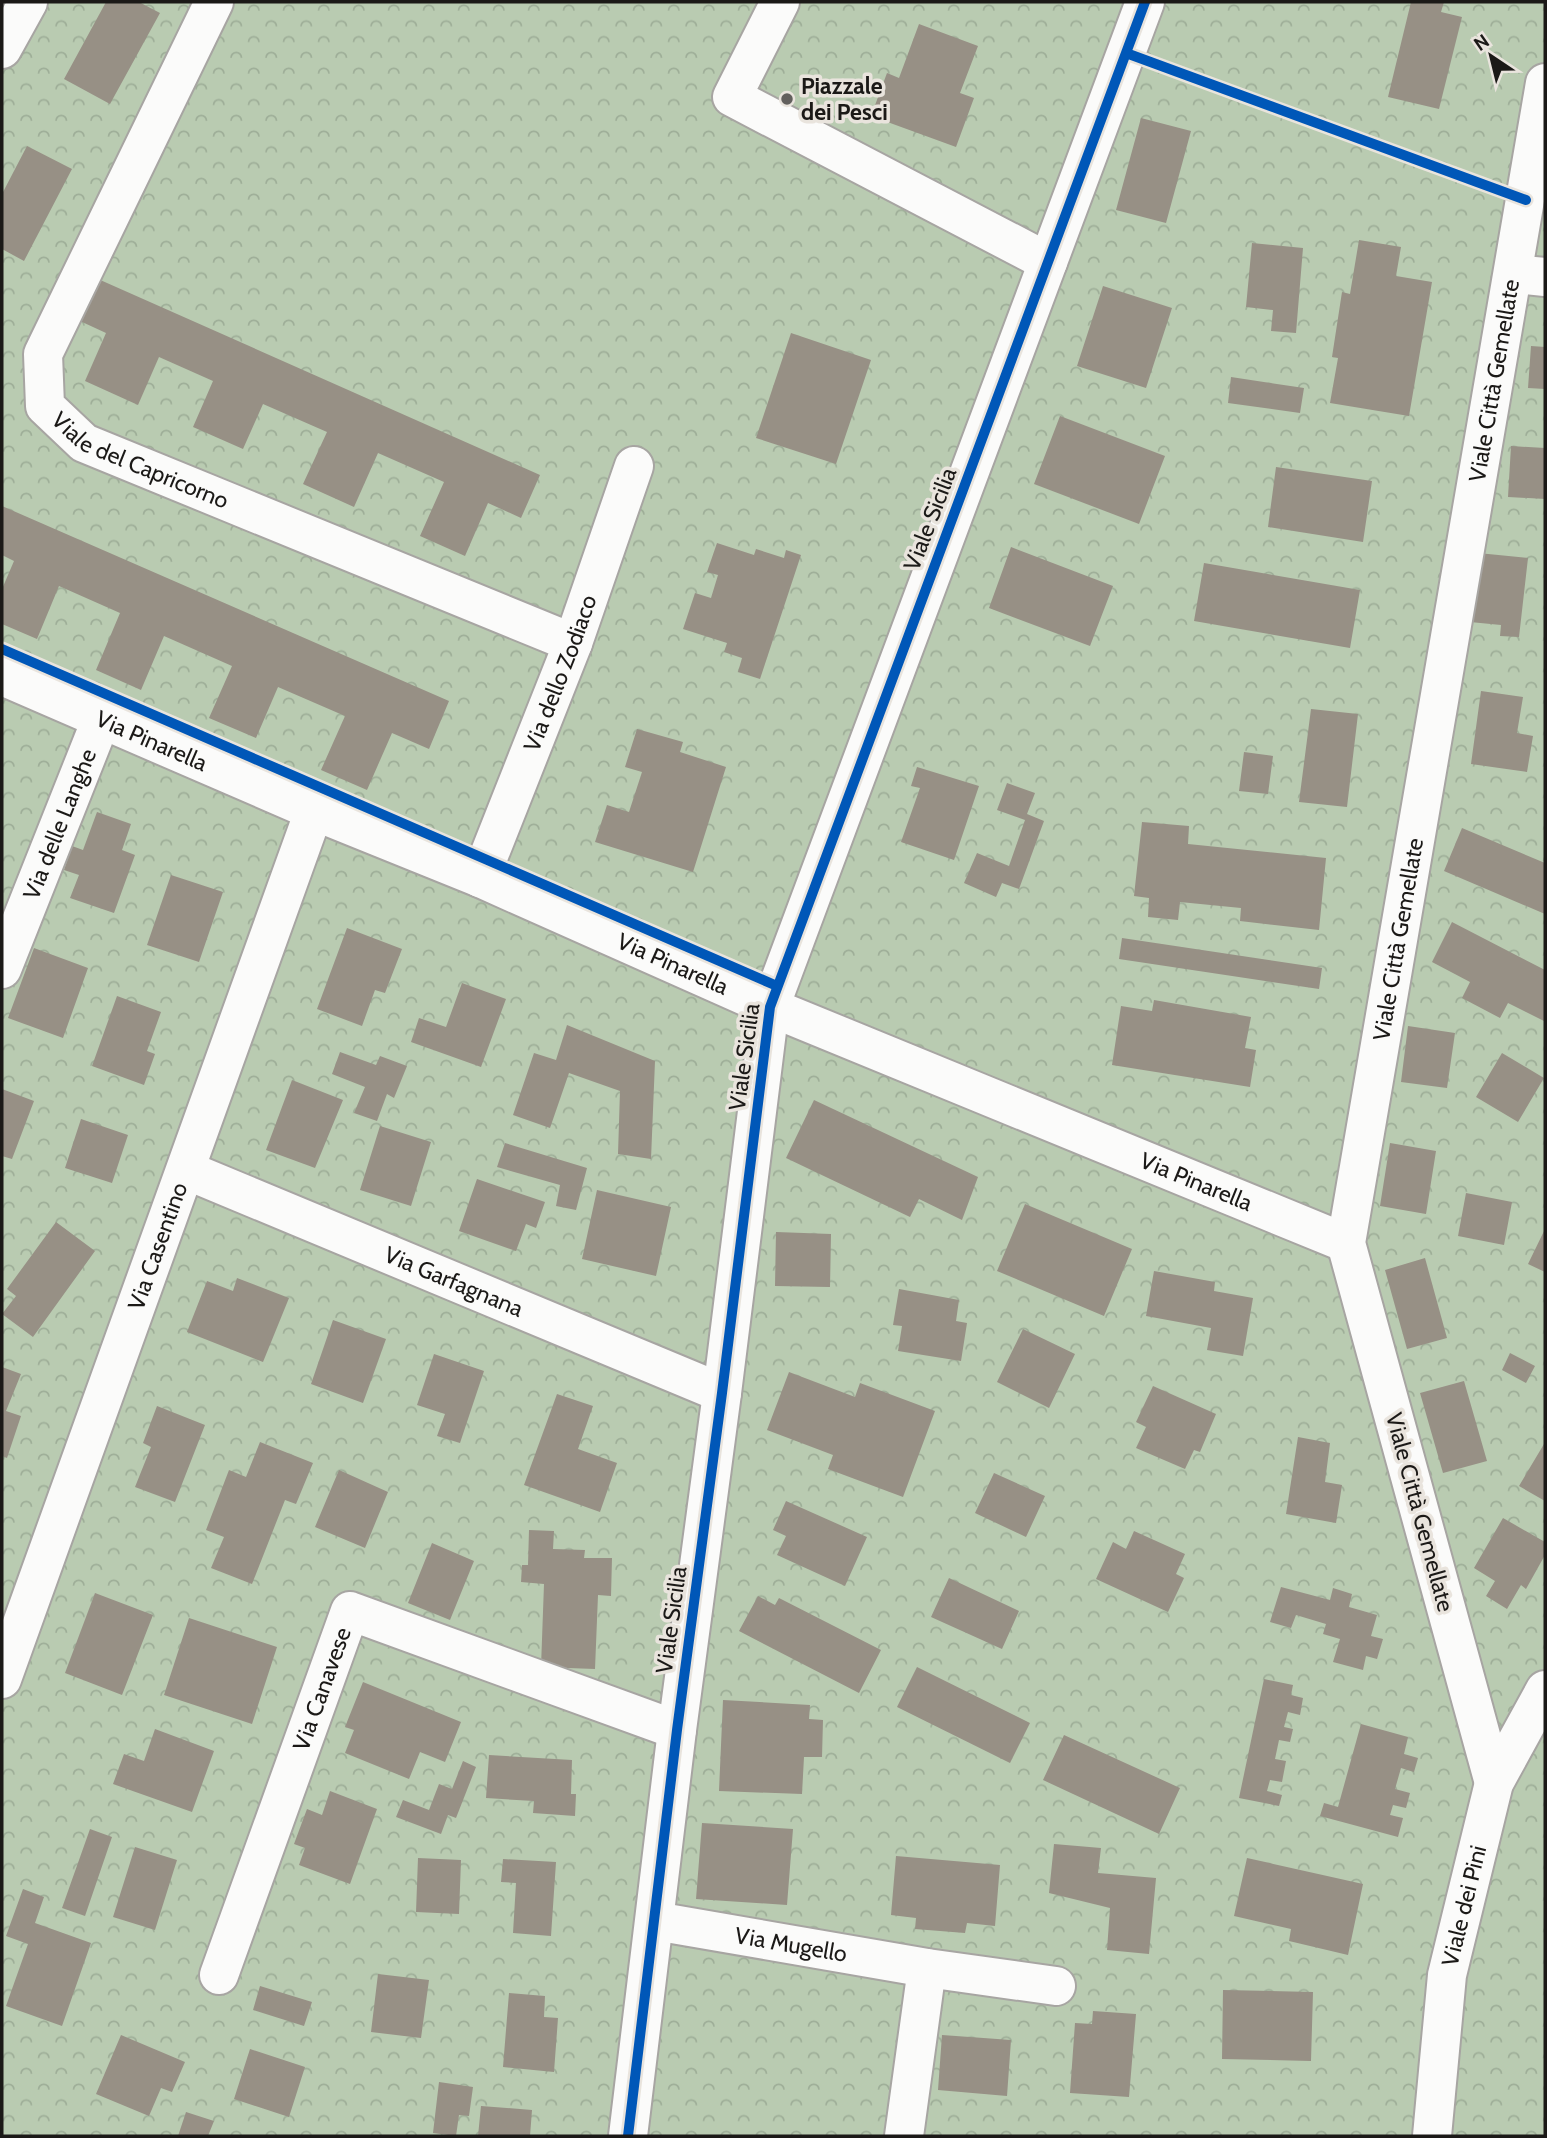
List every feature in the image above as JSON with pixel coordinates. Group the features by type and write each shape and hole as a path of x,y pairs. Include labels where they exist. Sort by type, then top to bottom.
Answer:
{"street":[{"path":"2,49 28,2"},
{"name":"Viale del Capricorno","path":"214,2 43,355 45,406 84,443 573,643"},
{"path":"780,2 732,97 1048,262"},
{"name":"Viale Sicilia","path":"628,2136 770,1007 1145,2"},
{"name":"Viale Città Gemellate","path":"1494,1783 1346,1243 1529,276 1545,83"},
{"name":"Via dello Zodiaco","path":"480,878 573,643 634,466"},
{"name":"Via Pinarella","path":"2,676 314,811 480,878 770,1007 1346,1243"},
{"name":"Via delle Langhe","path":"2,970 101,720"},
{"name":"Via Casentino","path":"2,1679 314,811"},
{"name":"Via Garfagnana","path":"186,1170 722,1393"},
{"name":"Via Canavese","path":"219,1975 350,1611 677,1730"},
{"name":"Viale dei Pini","path":"1432,2136 1447,1975 1494,1783 1545,1690"},
{"name":"Via Mugello","path":"655,1921 927,1968 1056,1986"},
{"path":"904,2136 927,1968"}],"green space":[{"path":"2,2 1545,2 1545,2136 2,2136"}],"building":[{"path":"106,2 139,2 160,13 110,104 64,79"},
{"path":"1411,2 1444,2 1441,12 1462,17 1439,109 1388,97"},
{"path":"919,24 978,46 960,93 974,98 956,147 871,116 887,73 899,78"},
{"path":"1141,118 1191,131 1166,223 1116,210"},
{"path":"27,146 72,169 24,261 2,249 2,194"},
{"path":"1359,240 1401,247 1396,276 1432,282 1409,416 1330,403 1338,358 1332,357 1342,292 1350,294"},
{"path":"1252,243 1303,248 1296,333 1271,331 1273,310 1246,307"},
{"path":"98,279 540,475 521,518 488,503 465,556 420,536 444,482 378,453 354,507 303,484 327,432 263,404 243,449 193,427 213,381 159,357 138,405 85,381 106,333 80,321"},
{"path":"1103,286 1172,308 1146,388 1077,366"},
{"path":"791,333 871,360 836,464 756,438"},
{"path":"1531,346 1545,347 1545,389 1528,388"},
{"path":"1231,377 1304,388 1300,413 1228,403"},
{"path":"1060,416 1165,456 1139,524 1034,484"},
{"path":"1511,446 1545,448 1545,499 1508,497"},
{"path":"1276,467 1372,481 1363,542 1268,527"},
{"path":"2,506 449,701 429,749 392,733 367,790 321,770 345,716 278,687 256,738 209,718 232,666 164,636 141,690 96,670 120,613 59,586 37,639 2,624 2,589 14,561 2,555"},
{"path":"717,543 754,555 756,549 784,558 786,550 801,555 760,679 738,672 742,658 724,652 727,643 683,629 695,593 711,598 718,575 707,572"},
{"path":"1011,547 1113,586 1090,646 989,608"},
{"path":"1478,553 1528,558 1519,637 1500,636 1501,625 1470,622"},
{"path":"1204,563 1360,590 1350,648 1194,621"},
{"path":"1481,691 1523,697 1517,733 1533,736 1527,772 1471,764"},
{"path":"1311,709 1358,714 1347,807 1299,802"},
{"path":"637,729 683,742 680,752 726,767 693,872 595,842 607,805 629,812 642,772 625,767"},
{"path":"1244,752 1273,756 1268,794 1239,791"},
{"path":"917,767 979,786 954,860 901,842 920,788 911,786"},
{"path":"1007,783 1035,793 1027,814 1044,821 1019,889 1002,883 996,897 964,883 977,853 1009,866 1025,820 997,810"},
{"path":"97,812 131,824 122,850 135,855 114,913 70,898 79,875 64,870 72,846 83,850"},
{"path":"1142,822 1189,826 1188,844 1326,858 1319,930 1240,921 1241,908 1180,902 1178,920 1148,917 1149,898 1134,896"},
{"path":"1462,828 1545,863 1545,914 1444,871"},
{"path":"171,875 223,892 199,962 147,945"},
{"path":"1452,922 1545,970 1544,1021 1508,1003 1500,1018 1462,998 1470,982 1432,962"},
{"path":"347,928 402,949 385,993 375,990 362,1026 317,1009"},
{"path":"1122,938 1322,968 1319,989 1119,959"},
{"path":"34,948 88,968 63,1038 8,1018"},
{"path":"462,983 506,999 481,1067 411,1042 419,1018 446,1027"},
{"path":"117,996 161,1012 147,1051 155,1054 144,1085 92,1066"},
{"path":"1154,1000 1251,1017 1245,1048 1256,1050 1250,1087 1112,1065 1121,1006 1152,1011"},
{"path":"567,1025 655,1061 651,1159 618,1154 620,1091 569,1073 550,1128 513,1115 534,1053 556,1060"},
{"path":"1408,1026 1455,1033 1447,1088 1401,1082"},
{"path":"340,1052 376,1065 380,1056 407,1066 394,1098 387,1094 377,1121 354,1113 365,1087 332,1074"},
{"path":"1502,1053 1544,1078 1518,1122 1476,1097"},
{"path":"292,1080 343,1100 315,1168 266,1150"},
{"path":"2,1089 34,1101 12,1159 2,1156"},
{"path":"814,1100 978,1177 962,1220 919,1199 910,1217 786,1158"},
{"path":"81,1119 128,1135 112,1183 65,1168"},
{"path":"380,1126 431,1142 411,1206 360,1190"},
{"path":"505,1143 587,1168 576,1210 556,1206 560,1185 497,1167"},
{"path":"1390,1143 1436,1151 1426,1214 1380,1206"},
{"path":"477,1179 545,1202 536,1228 526,1224 516,1251 459,1231"},
{"path":"597,1190 671,1207 656,1276 582,1259"},
{"path":"1466,1193 1512,1202 1504,1245 1458,1236"},
{"path":"1025,1204 1132,1249 1104,1316 997,1271"},
{"path":"56,1222 95,1251 33,1337 2,1314 16,1296 7,1289"},
{"path":"1545,1229 1545,1272 1528,1264"},
{"path":"776,1232 831,1234 830,1287 775,1286"},
{"path":"1425,1258 1447,1338 1407,1349 1385,1270"},
{"path":"1154,1271 1215,1282 1214,1291 1253,1298 1243,1356 1207,1350 1211,1328 1146,1316"},
{"path":"237,1278 289,1298 263,1362 187,1332 207,1281 233,1291"},
{"path":"899,1289 959,1300 956,1321 967,1323 961,1361 898,1351 902,1326 893,1325"},
{"path":"333,1320 386,1339 363,1403 311,1384"},
{"path":"1023,1329 1075,1354 1049,1408 997,1382"},
{"path":"1510,1353 1535,1366 1526,1383 1502,1370"},
{"path":"434,1354 484,1371 460,1443 437,1436 445,1414 417,1405"},
{"path":"2,1367 21,1374 6,1411 21,1416 7,1458 2,1456"},
{"path":"789,1372 855,1397 860,1383 935,1411 903,1497 828,1469 833,1455 767,1430"},
{"path":"1464,1381 1487,1461 1443,1473 1420,1393"},
{"path":"1153,1386 1216,1414 1200,1452 1194,1450 1185,1469 1136,1448 1146,1427 1136,1422"},
{"path":"557,1394 593,1406 578,1449 617,1463 600,1512 524,1485"},
{"path":"157,1406 205,1425 175,1502 135,1487 151,1447 143,1443"},
{"path":"1298,1437 1330,1443 1325,1482 1342,1485 1336,1523 1286,1514"},
{"path":"260,1442 313,1463 296,1504 285,1500 252,1584 211,1568 224,1537 206,1530 229,1470 246,1477"},
{"path":"1545,1445 1545,1501 1519,1486"},
{"path":"339,1470 388,1492 365,1548 315,1527"},
{"path":"994,1473 1045,1496 1026,1537 975,1513"},
{"path":"786,1501 867,1537 845,1586 777,1555 786,1536 773,1530"},
{"path":"1503,1518 1545,1542 1545,1555 1526,1589 1521,1585 1507,1609 1486,1596 1495,1581 1474,1568"},
{"path":"529,1530 554,1531 553,1549 585,1550 584,1558 612,1558 611,1596 598,1595 595,1669 541,1667 544,1584 521,1582 522,1565 528,1565"},
{"path":"1134,1531 1185,1554 1176,1574 1184,1578 1168,1612 1096,1579 1113,1542 1126,1549"},
{"path":"432,1543 474,1561 450,1620 408,1603"},
{"path":"949,1578 1019,1611 1002,1649 931,1617"},
{"path":"1281,1587 1330,1600 1333,1588 1352,1594 1349,1607 1377,1615 1371,1636 1383,1639 1377,1659 1366,1656 1363,1670 1333,1662 1340,1639 1323,1634 1326,1624 1296,1615 1291,1628 1270,1622"},
{"path":"95,1593 153,1615 122,1695 65,1673"},
{"path":"758,1596 775,1605 779,1598 881,1650 859,1693 739,1631"},
{"path":"189,1618 277,1647 252,1724 164,1695"},
{"path":"917,1667 1030,1723 1010,1763 897,1707"},
{"path":"1264,1679 1293,1685 1291,1695 1303,1698 1300,1715 1288,1712 1284,1727 1293,1729 1290,1742 1279,1740 1275,1759 1286,1761 1282,1782 1270,1780 1267,1791 1282,1795 1279,1806 1239,1798"},
{"path":"363,1682 461,1722 445,1762 420,1752 409,1779 345,1753 354,1730 345,1727"},
{"path":"723,1700 810,1705 809,1719 823,1720 822,1757 804,1757 802,1794 719,1791"},
{"path":"1361,1724 1408,1737 1404,1754 1418,1758 1414,1772 1401,1768 1395,1789 1410,1793 1406,1808 1393,1805 1390,1815 1403,1818 1398,1837 1320,1816 1324,1803 1338,1807"},
{"path":"155,1729 214,1751 192,1812 113,1784 124,1754 144,1761"},
{"path":"1064,1735 1180,1788 1159,1834 1043,1780"},
{"path":"489,1755 572,1760 571,1794 576,1794 575,1816 533,1813 534,1801 486,1798"},
{"path":"463,1761 476,1767 456,1818 448,1815 441,1834 396,1817 403,1800 429,1810 439,1784 452,1789"},
{"path":"330,1791 377,1809 350,1884 299,1865 305,1848 294,1844 307,1809 322,1815"},
{"path":"702,1823 793,1829 787,1905 696,1899"},
{"path":"90,1829 112,1837 85,1916 62,1908"},
{"path":"1054,1844 1101,1848 1098,1873 1156,1878 1149,1954 1107,1950 1110,1908 1049,1893"},
{"path":"135,1847 177,1860 155,1930 113,1917"},
{"path":"896,1856 1000,1865 995,1926 967,1923 965,1933 915,1929 916,1918 891,1915"},
{"path":"418,1858 461,1860 459,1914 416,1912"},
{"path":"1247,1858 1363,1884 1348,1955 1289,1941 1291,1929 1234,1916"},
{"path":"503,1859 556,1862 551,1936 513,1933 516,1883 501,1882"},
{"path":"23,1889 44,1897 35,1923 91,1943 62,2026 6,2006 28,1944 6,1936"},
{"path":"378,1974 429,1980 421,2038 371,2032"},
{"path":"260,1986 312,2002 304,2026 253,2010"},
{"path":"1223,1990 1313,1992 1311,2061 1222,2059"},
{"path":"509,1993 545,1996 544,2017 558,2018 554,2072 503,2067"},
{"path":"1093,2011 1136,2014 1129,2097 1070,2093 1075,2023 1092,2024"},
{"path":"121,2035 185,2062 172,2092 161,2088 149,2116 96,2094"},
{"path":"942,2035 1011,2040 1007,2096 938,2090"},
{"path":"250,2049 305,2067 289,2117 234,2099"},
{"path":"439,2082 473,2087 469,2116 459,2115 456,2136 433,2133"},
{"path":"481,2106 532,2110 530,2136 478,2136"},
{"path":"186,2112 214,2121 208,2136 178,2136"}],"cycle path":[{"path":"628,2136 770,1007 1145,2"},
{"path":"1126,53 1526,200"},
{"path":"2,649 777,986"}],"place":[{"name":"Piazzale dei Pesci","path":"787,99"}]}
